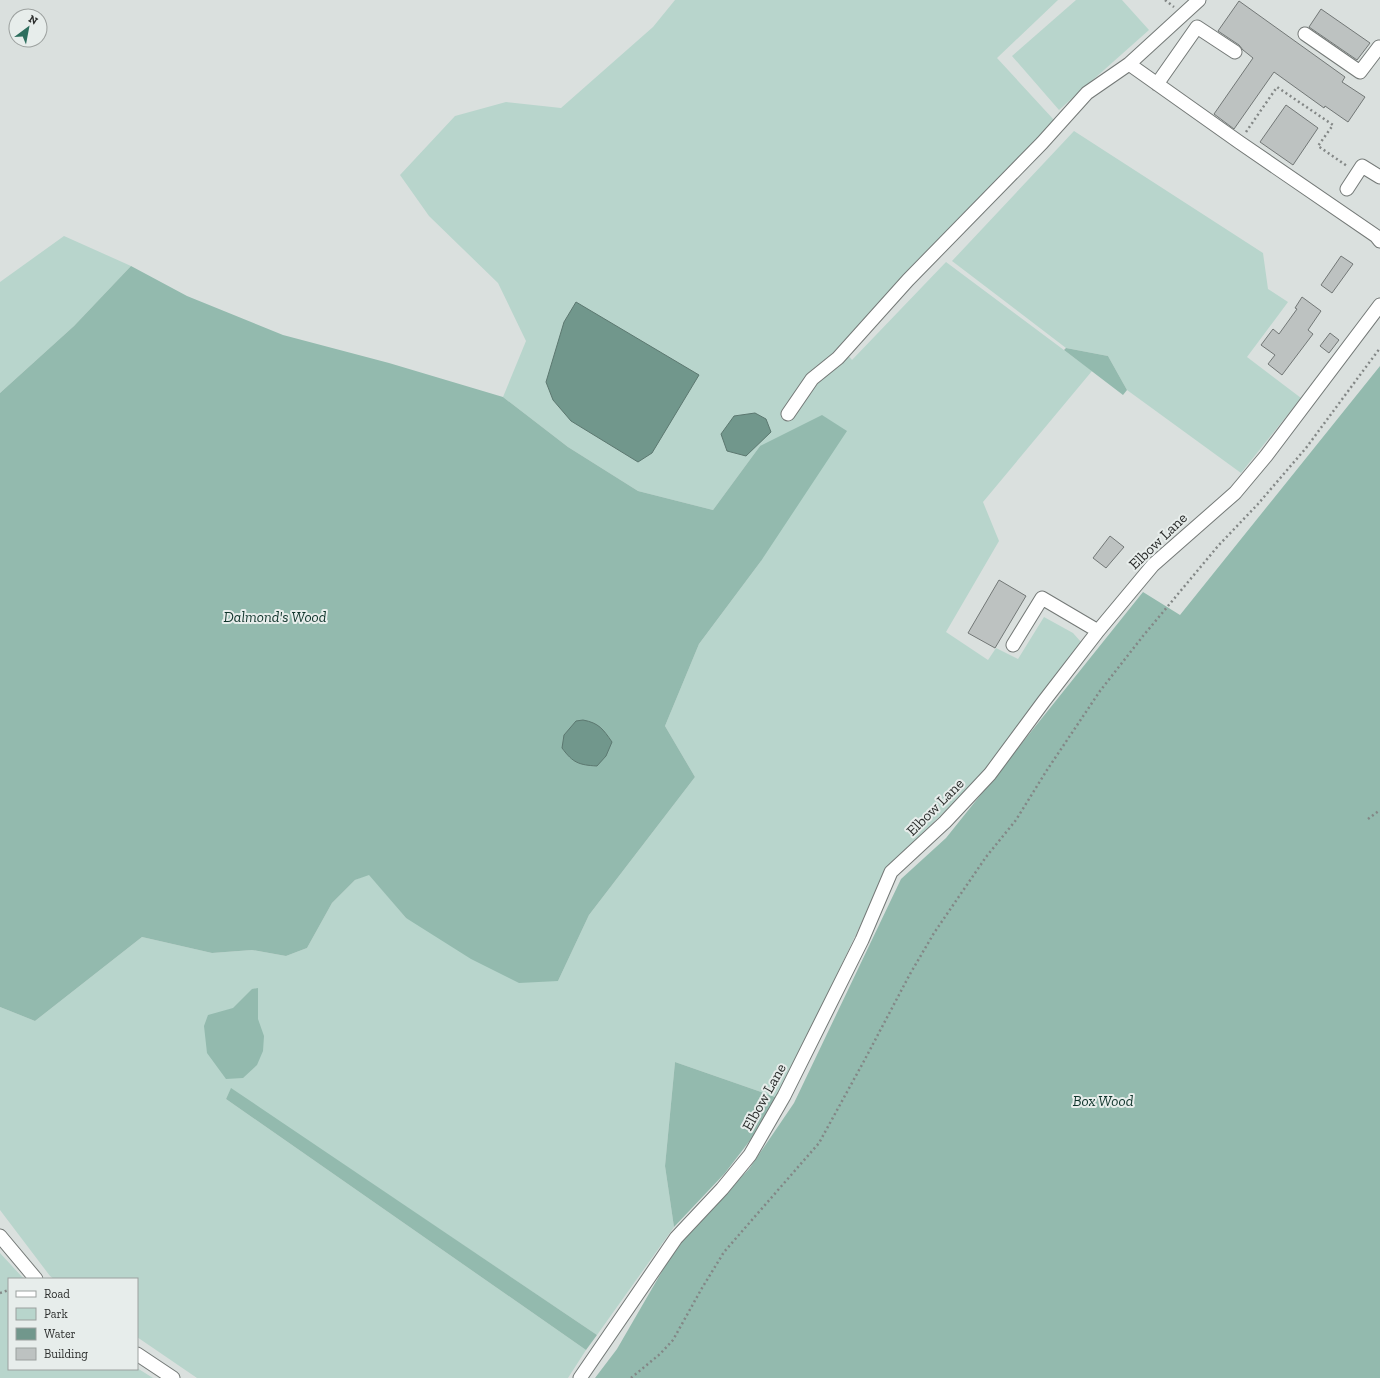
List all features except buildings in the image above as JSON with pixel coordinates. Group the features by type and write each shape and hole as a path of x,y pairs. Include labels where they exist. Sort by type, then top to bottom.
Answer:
{"street":[{"path":"788,414 812,379 838,358 908,280 1042,143 1087,93 1129,64 1199,0"},
{"path":"1156,84 1198,27 1235,52"},
{"path":"1305,34 1360,72 1379,47 1380,48"},
{"path":"1129,64 1238,142 1379,236"},
{"path":"1347,189 1362,166 1380,177"},
{"name":"Elbow Lane","path":"580,1378 676,1238 722,1189 750,1156 784,1096 851,961 891,872 945,822 990,774 1098,631 1153,565 1234,493 1266,456 1380,305"},
{"path":"1013,645 1042,598 1098,631"},
{"path":"0,1236 35,1278"},
{"path":"138,1355 173,1378"}],"path":[{"path":"1238,142 1277,87 1333,125 1318,146 1357,174"},
{"path":"631,1378 660,1354 672,1340 724,1252 819,1143 910,974 934,934 986,857 1016,820 1100,690 1218,546 1258,504 1306,448 1380,348"},
{"path":"1368,819 1380,810"}],"green space":[{"path":"675,0 1058,0 997,58 1054,120 971,210 841,346 852,360 946,262 1092,371 983,502 999,541 946,632 988,660 996,648 1018,659 1044,617 1073,633 1081,642 986,772 889,865 778,1098 675,1062 665,1166 674,1227 597,1335 231,1089 226,1099 586,1350 568,1378 197,1378 138,1338 138,1278 53,1278 0,1210 0,1007 35,1021 142,937 212,953 252,950 286,956 307,948 332,903 355,880 369,874 406,918 558,981 589,915 695,777 665,726 699,644 761,561 760,446 713,510 638,491 568,447 503,397 526,341 498,283 429,216 400,175 455,116 506,102 561,108 653,27"},
{"path":"1076,0 1122,0 1149,30 1059,110 1012,56"},
{"path":"1074,131 1263,253 1268,289 1288,302 1247,357 1301,398 1241,473 1127,390 1108,356 1066,348 952,261"},
{"path":"64,236 131,266 74,326 0,393 0,282"},
{"name":"Dalmond's Wood","path":"131,266 187,296 283,335 389,363 503,397 568,447 638,491 713,510 760,446 822,415 847,431 761,561 699,644 665,726 695,777 589,915 558,981 519,983 471,959 406,918 369,875 355,880 332,903 307,948 286,956 252,950 212,953 142,937 35,1021 0,1007 0,393 74,326"},
{"path":"1066,348 1108,356 1127,390 1123,395 1064,350"},
{"name":"Box Wood","path":"1380,366 1380,1378 595,1378 617,1349 679,1242 749,1169 794,1103 901,879 946,838 1143,592 1180,615"},
{"path":"258,988 258,1019 264,1036 263,1051 257,1065 243,1078 226,1079 207,1053 204,1026 208,1015 233,1008 252,989"},
{"path":"675,1062 778,1098 761,1126 725,1173 674,1227 665,1166"},
{"path":"231,1088 597,1335 586,1350 226,1099"},
{"path":"0,1253 23,1278 8,1278 8,1370 138,1370 138,1369 153,1378 0,1378"}],"water":[{"path":"576,302 699,375 652,453 638,462 571,421 553,400 546,382 564,322"},
{"path":"755,413 766,419 771,432 746,456 727,451 721,434 734,416"},
{"path":"583,720 600,727 612,742 606,756 597,766 581,764 573,760 562,748 564,735 576,721"}]}
